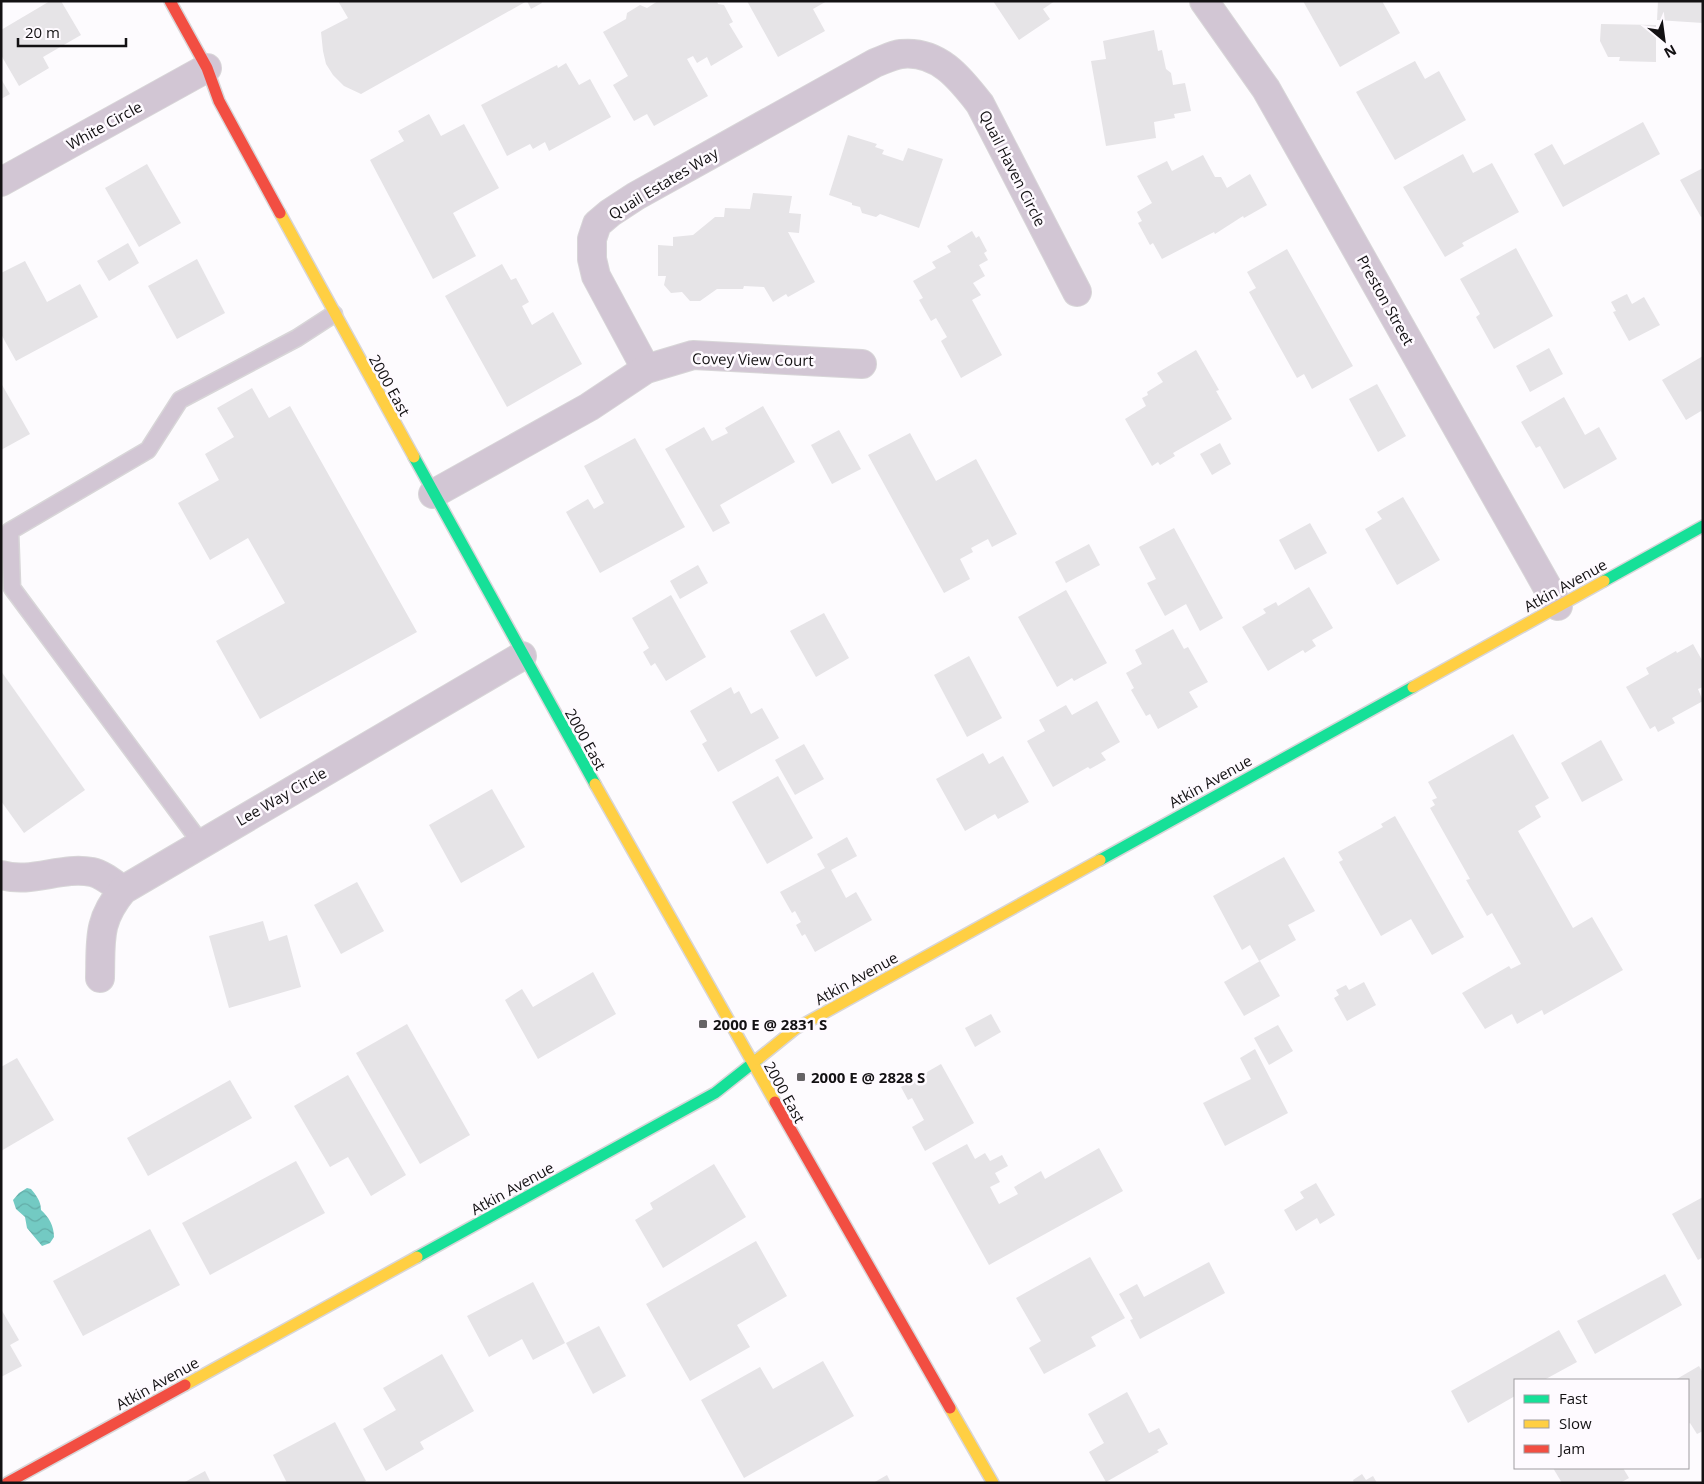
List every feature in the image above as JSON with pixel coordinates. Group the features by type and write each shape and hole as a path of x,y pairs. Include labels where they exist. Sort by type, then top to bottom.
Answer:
{"street":[{"name":"2000 East","path":"170,1 207,68 219,101 522,656 752,1063 993,1483"},
{"name":"Preston Street","path":"1204,1 1266,89 1558,606"},
{"name":"Quail Estates Way","path":"646,369 596,276 592,259 592,240 597,224 636,196 875,63 901,54 932,57"},
{"name":"Quail Haven Circle","path":"932,57 959,77 980,104 1077,292"},
{"name":"White Circle","path":"1,182 207,68"},
{"name":"Covey View Court","path":"646,369 693,355 862,364"},
{"path":"433,494 589,407 646,369"},
{"name":"Atkin Avenue","path":"7,1483 716,1093 795,1029 1703,526"},
{"name":"Lee Way Circle","path":"100,978 104,920 109,907 123,890 522,656"},
{"path":"1,875 27,878 79,871 94,872 123,890"}],"lane":[{"path":"201,843 12,588 10,531 148,450 180,400 297,338 334,314"}],"water":[{"path":"27,1188 31,1189 36,1196 41,1210 52,1225 54,1237 50,1243 42,1246 27,1228 25,1217 16,1209 13,1200"}],"building":[{"path":"50,1 61,1 81,35 43,57 49,68 19,86 1,55 1,30"},
{"path":"338,1 527,1 361,94 344,86 333,75 326,64 321,32 348,18"},
{"path":"527,1 541,1 542,3 531,9"},
{"path":"658,1 717,1 718,4 724,5 733,22 729,24 743,47 711,66 707,57 697,63 693,56 687,59 708,96 654,126 647,114 634,121 613,85 628,76 603,32 626,19 627,13 640,5 647,8"},
{"path":"747,1 827,1 813,9 825,31 778,57"},
{"path":"993,1 1055,1 1043,9 1050,19 1019,40"},
{"path":"1303,1 1382,1 1400,33 1340,67"},
{"path":"1658,1 1703,1 1703,23 1657,20"},
{"path":"1601,24 1656,25 1656,62 1619,61 1620,57 1608,57 1600,41"},
{"path":"1154,30 1158,51 1162,50 1166,69 1171,73 1173,85 1185,83 1191,111 1174,114 1175,118 1154,122 1156,138 1106,146 1091,61 1106,59 1103,41"},
{"path":"1415,61 1425,79 1439,71 1466,120 1395,160 1356,92"},
{"path":"566,63 579,85 590,79 611,117 549,151 545,142 533,149 530,144 507,156 481,105 557,65 558,68"},
{"path":"1,79 10,94 1,99"},
{"path":"429,114 441,136 464,124 499,188 453,213 476,256 433,279 370,160 404,141 398,131"},
{"path":"1643,122 1660,154 1563,207 1534,154 1552,144 1564,165"},
{"path":"848,135 877,144 875,147 884,150 882,154 903,161 908,148 943,159 919,228 880,214 876,217 862,213 860,207 829,195"},
{"path":"1463,154 1473,173 1492,163 1519,212 1462,243 1464,246 1445,257 1403,187"},
{"path":"1203,155 1215,177 1221,177 1227,188 1250,174 1267,205 1244,218 1243,216 1215,234 1214,232 1162,259 1153,243 1150,245 1138,223 1142,221 1137,212 1152,203 1137,176 1167,161 1172,171"},
{"path":"147,164 181,223 139,247 105,188"},
{"path":"1703,168 1703,216 1701,217 1680,180"},
{"path":"753,193 792,196 789,213 801,214 799,233 788,232 815,282 788,297 786,294 773,302 764,287 744,286 743,289 717,289 700,301 690,301 682,292 671,293 664,285 666,276 658,276 658,245 673,246 673,237 693,235 715,217 724,217 725,208 750,209"},
{"path":"972,231 976,238 979,236 987,251 984,253 988,260 979,265 985,276 973,283 981,295 972,300 1002,355 961,378 941,341 947,337 936,318 931,321 919,300 923,298 913,281 936,268 932,262 951,252 947,246"},
{"path":"128,243 139,263 109,281 97,261"},
{"path":"1516,248 1553,316 1494,349 1476,317 1480,314 1460,279"},
{"path":"1287,249 1353,366 1312,389 1304,374 1297,378 1249,292 1256,288 1247,272"},
{"path":"197,259 225,313 177,339 148,286"},
{"path":"25,261 47,302 80,284 98,317 16,361 1,334 1,273"},
{"path":"502,264 511,280 516,278 529,302 522,306 532,325 553,312 582,364 507,407 445,296"},
{"path":"1627,294 1632,304 1644,297 1660,325 1629,341 1613,312 1616,311 1611,302"},
{"path":"1549,348 1563,374 1530,392 1516,366"},
{"path":"1196,350 1219,390 1216,391 1232,419 1173,453 1175,456 1160,465 1158,462 1152,466 1125,419 1146,406 1142,398 1148,395 1147,392 1163,382 1157,373"},
{"path":"1703,356 1703,414 1701,411 1686,420 1662,380"},
{"path":"1,383 30,434 1,450"},
{"path":"1377,384 1406,436 1378,452 1349,399"},
{"path":"252,388 269,418 290,406 417,632 260,719 216,641 285,603 248,538 210,560 178,503 219,480 205,454 234,437 217,408"},
{"path":"1564,397 1585,435 1599,427 1617,459 1564,489 1540,446 1536,448 1521,422"},
{"path":"763,406 795,462 720,505 730,523 713,532 665,449 704,427 712,441 728,433 725,428"},
{"path":"839,430 861,469 832,484 811,445"},
{"path":"910,433 936,481 976,459 1017,534 992,547 988,539 971,548 973,552 960,559 970,579 944,593 868,455"},
{"path":"635,438 685,527 600,573 566,512 588,499 594,509 604,503 584,466"},
{"path":"1220,443 1231,464 1212,475 1200,454"},
{"path":"1403,497 1440,560 1397,585 1365,529 1382,519 1377,512"},
{"path":"1310,523 1327,553 1295,570 1279,540"},
{"path":"1174,528 1223,618 1200,631 1186,604 1165,616 1147,583 1156,579 1139,547"},
{"path":"1089,544 1100,565 1066,583 1055,562"},
{"path":"698,565 708,583 680,599 670,581"},
{"path":"1309,587 1333,628 1312,640 1316,646 1305,653 1303,650 1268,671 1242,627 1266,613 1263,609 1276,602 1278,606"},
{"path":"1066,590 1107,663 1074,681 1072,678 1057,687 1018,617"},
{"path":"671,595 706,657 666,681 655,663 651,666 643,652 649,648 632,618"},
{"path":"824,613 849,658 816,677 790,631"},
{"path":"1173,629 1184,649 1188,647 1208,682 1189,692 1198,707 1158,729 1150,714 1146,716 1131,690 1134,688 1126,673 1142,664 1135,650"},
{"path":"1693,644 1703,662 1703,687 1698,689 1703,701 1672,718 1675,723 1658,732 1655,726 1650,729 1626,687 1649,674 1646,668"},
{"path":"969,656 1002,718 967,737 934,675"},
{"path":"1,671 85,790 24,833 1,801"},
{"path":"731,687 734,694 739,691 751,714 762,708 779,738 718,772 702,744 707,741 690,711"},
{"path":"1097,701 1120,742 1101,753 1106,760 1090,769 1088,767 1053,787 1027,741 1045,731 1039,720 1066,705 1072,715"},
{"path":"1513,734 1549,798 1535,806 1541,817 1518,831 1573,928 1592,917 1623,970 1544,1015 1542,1010 1517,1024 1512,1014 1485,1029 1462,993 1509,966 1511,969 1521,964 1492,913 1487,916 1466,880 1470,879 1430,808 1435,805 1432,800 1437,798 1428,782"},
{"path":"1601,740 1623,780 1582,802 1561,763"},
{"path":"804,744 824,779 795,795 775,760"},
{"path":"983,753 989,764 1003,756 1029,802 998,819 995,814 965,831 936,779"},
{"path":"778,776 813,838 767,864 732,802"},
{"path":"492,789 525,847 461,883 429,825"},
{"path":"1395,816 1464,937 1432,955 1411,919 1381,936 1339,862 1343,860 1338,852 1383,827 1381,824"},
{"path":"847,837 857,856 831,870 846,898 856,892 872,920 815,952 805,934 802,936 796,925 801,922 795,911 792,913 780,892 825,868 817,854"},
{"path":"1284,857 1315,911 1288,925 1296,940 1259,961 1250,945 1242,950 1213,896"},
{"path":"357,882 384,931 341,954 314,905"},
{"path":"263,921 269,941 287,935 301,987 229,1008 209,936"},
{"path":"1260,961 1280,996 1244,1016 1224,982"},
{"path":"593,972 616,1014 538,1059 505,1000 522,989 533,1007"},
{"path":"1364,982 1376,1005 1347,1021 1334,998 1339,995 1336,990 1346,985 1349,990"},
{"path":"991,1014 1001,1032 975,1047 965,1028"},
{"path":"407,1024 470,1135 420,1164 356,1053"},
{"path":"1278,1025 1293,1051 1269,1065 1254,1038"},
{"path":"1255,1049 1288,1113 1225,1146 1203,1103 1251,1079 1240,1058"},
{"path":"17,1058 54,1120 1,1151 1,1067"},
{"path":"941,1064 974,1123 925,1151 912,1127 924,1120 912,1098 908,1100 901,1087"},
{"path":"348,1075 406,1175 371,1196 348,1157 330,1167 294,1106"},
{"path":"230,1080 252,1118 148,1176 127,1138"},
{"path":"967,1144 975,1159 985,1153 990,1161 1002,1155 1008,1166 995,1173 1000,1182 990,1187 999,1204 1018,1194 1014,1187 1041,1171 1045,1179 1099,1148 1123,1191 989,1265 932,1163"},
{"path":"296,1161 325,1213 210,1275 182,1223"},
{"path":"714,1164 746,1217 663,1268 635,1220 653,1209 650,1203"},
{"path":"1316,1183 1335,1215 1320,1224 1317,1218 1296,1231 1284,1210 1304,1198 1300,1192"},
{"path":"1703,1197 1703,1257 1698,1260 1672,1214"},
{"path":"150,1229 180,1285 83,1336 53,1281"},
{"path":"756,1241 787,1296 737,1325 750,1347 690,1381 646,1304"},
{"path":"1090,1257 1125,1318 1091,1337 1096,1346 1044,1374 1029,1348 1041,1341 1016,1298"},
{"path":"1209,1262 1225,1293 1140,1339 1130,1320 1133,1319 1119,1294 1137,1284 1144,1297"},
{"path":"1665,1274 1682,1305 1595,1354 1577,1321"},
{"path":"533,1282 565,1343 533,1360 522,1339 489,1357 467,1316"},
{"path":"1,1309 19,1340 10,1345 22,1366 1,1377"},
{"path":"599,1326 626,1376 593,1394 566,1343"},
{"path":"1559,1330 1577,1362 1546,1379 1514,1379 1514,1397 1468,1423 1451,1391"},
{"path":"442,1354 474,1411 420,1442 424,1449 386,1471 363,1429 396,1410 383,1388"},
{"path":"823,1361 854,1416 744,1478 701,1400 760,1367 773,1389"},
{"path":"1699,1366 1703,1373 1703,1431 1697,1434 1689,1424 1689,1379 1677,1379"},
{"path":"1127,1392 1149,1433 1159,1428 1168,1444 1157,1450 1159,1452 1106,1482 1089,1452 1104,1443 1088,1414"},
{"path":"335,1422 366,1481 362,1483 287,1483 273,1455"},
{"path":"1554,1469 1624,1469 1629,1478 1620,1483 1562,1483"},
{"path":"205,1471 211,1483 183,1483"},
{"path":"1362,1474 1366,1480 1373,1476 1377,1483 1354,1483 1353,1480"},
{"path":"887,1475 891,1483 873,1483"}],"traffic: fast":[{"path":"414,457 595,784"},
{"path":"1604,581 1703,526"},
{"path":"1100,860 1413,687"},
{"path":"417,1257 715,1093 758,1059"}],"traffic: slow":[{"path":"280,213 414,457"},
{"path":"1413,687 1604,581"},
{"path":"595,784 775,1102"},
{"path":"758,1059 795,1029 1100,860"},
{"path":"185,1385 417,1257"},
{"path":"950,1408 993,1483"}],"traffic: jam":[{"path":"170,1 207,68 219,101 280,213"},
{"path":"775,1102 950,1408"},
{"path":"7,1483 185,1385"}],"place":[{"name":"2000 E @ 2831 S","path":"703,1024"},
{"name":"2000 E @ 2828 S","path":"801,1077"}]}
